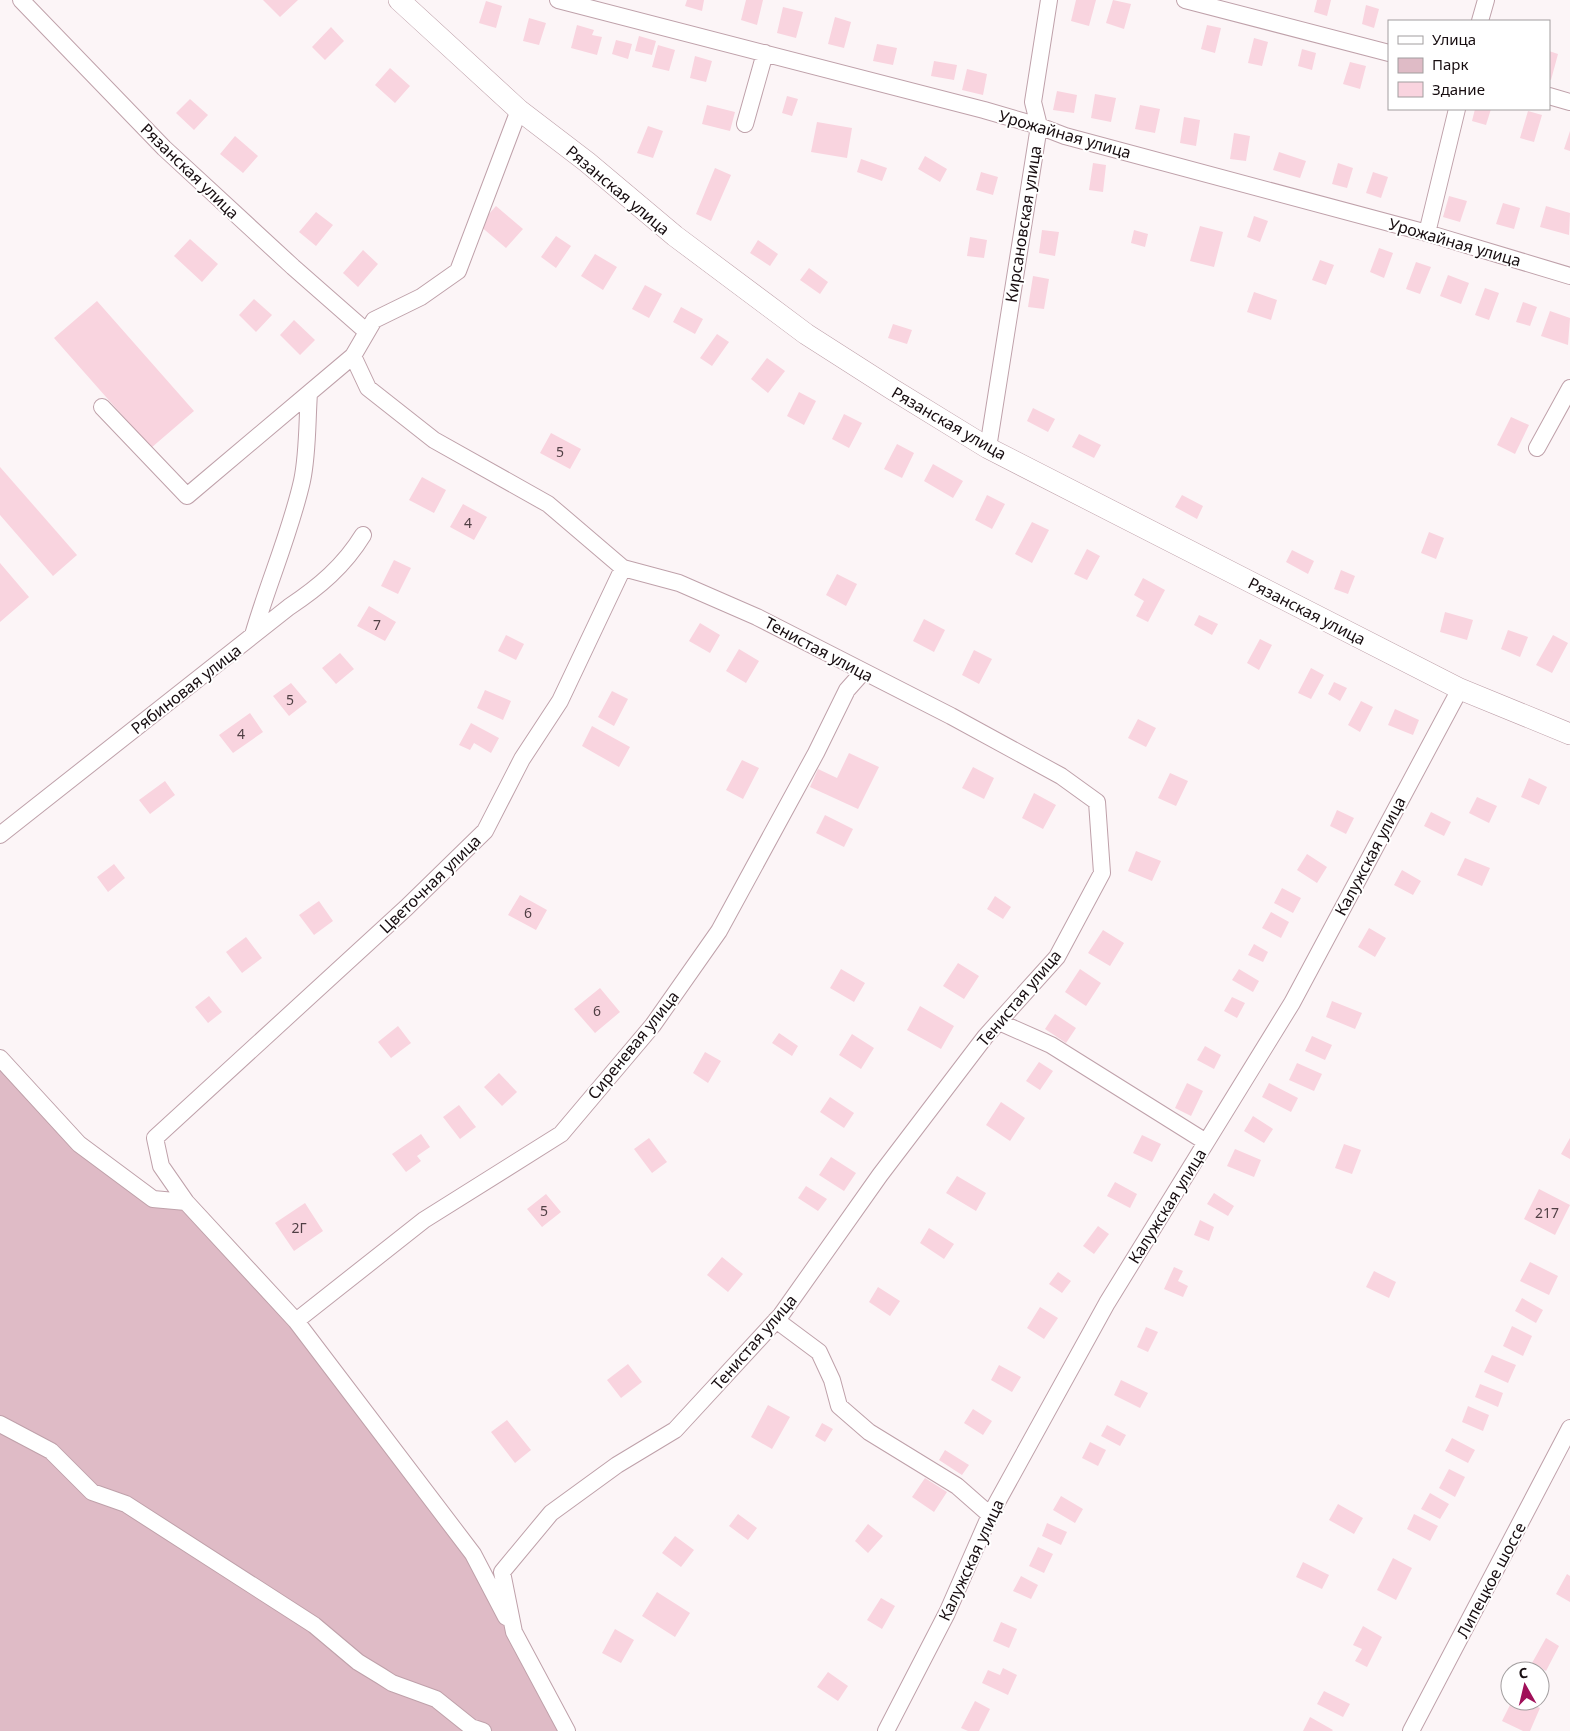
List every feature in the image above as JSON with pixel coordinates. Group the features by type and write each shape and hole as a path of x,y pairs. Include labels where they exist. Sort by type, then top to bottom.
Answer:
{"main road":[{"name":"Рязанская улица","path":"399,0 519,110 587,162 675,236 806,334 988,448 1460,689 1570,734"}],"street":[{"name":"Рязанская улица","path":"21,0 164,148 293,267 367,332"},
{"name":"Урожайная улица","path":"558,0 1039,126 1065,136 1427,233 1570,276"},
{"name":"Кирсановская улица","path":"988,448 1039,126 1033,102 1049,0"},
{"path":"1185,0 1388,53"},
{"path":"1480,20 1486,0"},
{"path":"745,124 765,54"},
{"path":"1550,96 1570,102"},
{"path":"102,407 187,496 353,356 374,320 421,297 458,271 519,110"},
{"path":"1427,233 1456,110"},
{"name":"Тенистая улица","path":"353,356 368,388 397,411 434,440 548,504 623,568 679,584 757,617 1053,771 1097,802 1102,873 1057,957 998,1022 880,1175 776,1320 675,1430 617,1465 551,1513 502,1572 514,1632 567,1731"},
{"path":"1537,448 1570,388"},
{"path":"253,635 262,604 286,541 302,479 309,393"},
{"name":"Рябиновая улица","path":"0,835 253,635 322,586 353,552 362,535"},
{"name":"Цветочная улица","path":"186,1202 161,1166 156,1138 406,908 485,832 522,759 560,701 623,568"},
{"name":"Сиреневая улица","path":"296,1321 424,1220 561,1134 653,1025 719,931 816,753 847,690 862,672"},
{"name":"Калужская улица","path":"886,1731 947,1612 990,1515 1107,1303 1292,1003 1460,689"},
{"path":"998,1022 1050,1045 1206,1142"},
{"path":"0,1058 79,1144 152,1199 186,1202 296,1321 473,1554 514,1632"},
{"path":"776,1320 819,1352 832,1380 839,1406 869,1432 957,1486 990,1515"},
{"path":"0,1424 51,1451 92,1492 126,1504 314,1625 358,1662 386,1680 436,1698 471,1727 483,1731"},
{"name":"Липецкое шоссе","path":"1411,1731 1570,1428"}],"green space":[{"path":"0,1058 79,1144 153,1199 186,1202 296,1321 473,1554 567,1731 0,1731"}],"building":[{"path":"263,0 298,0 280,17"},
{"path":"687,0 704,0 702,11 685,6"},
{"path":"746,0 763,0 757,25 741,20"},
{"path":"1076,0 1096,0 1089,26 1071,21"},
{"path":"1113,0 1131,4 1124,29 1106,23"},
{"path":"1317,0 1331,0 1327,16 1314,12"},
{"path":"486,1 502,6 496,28 479,23"},
{"path":"1366,5 1379,9 1374,28 1362,24"},
{"path":"783,7 803,12 796,38 777,33"},
{"path":"835,17 851,22 844,48 828,44"},
{"path":"529,18 546,23 539,45 523,41"},
{"path":"577,25 594,30 592,35 602,37 597,55 571,48"},
{"path":"1207,25 1221,28 1215,53 1201,49"},
{"path":"331,27 344,41 325,60 312,47"},
{"path":"639,36 656,41 652,55 635,51"},
{"path":"1254,38 1268,42 1262,66 1248,63"},
{"path":"616,40 632,44 628,59 612,54"},
{"path":"877,44 897,48 893,65 873,61"},
{"path":"658,45 675,50 669,71 652,67"},
{"path":"1302,49 1316,53 1312,70 1298,66"},
{"path":"1550,51 1558,54 1550,80"},
{"path":"695,56 712,61 706,82 690,78"},
{"path":"934,61 957,65 954,80 931,76"},
{"path":"1350,62 1366,66 1360,89 1343,84"},
{"path":"390,68 410,86 395,103 375,85"},
{"path":"967,69 987,74 983,95 962,90"},
{"path":"1057,91 1077,95 1074,113 1053,110"},
{"path":"1095,94 1116,98 1111,122 1091,118"},
{"path":"787,96 798,99 792,116 782,113"},
{"path":"190,99 208,115 194,130 176,113"},
{"path":"707,105 735,112 730,131 702,124"},
{"path":"1140,105 1160,109 1155,133 1135,129"},
{"path":"1475,110 1491,110 1486,125 1472,121"},
{"path":"1528,111 1542,115 1534,142 1520,138"},
{"path":"1184,117 1200,120 1196,146 1180,143"},
{"path":"817,122 852,128 847,158 811,152"},
{"path":"648,126 663,131 653,158 637,153"},
{"path":"1570,131 1570,151 1564,149"},
{"path":"1234,133 1250,136 1246,161 1230,159"},
{"path":"235,136 258,156 243,173 220,154"},
{"path":"1279,152 1306,161 1300,178 1273,170"},
{"path":"925,156 947,169 940,182 918,169"},
{"path":"861,159 887,168 882,181 857,172"},
{"path":"1093,163 1106,165 1103,192 1089,190"},
{"path":"1338,163 1353,168 1347,188 1332,184"},
{"path":"715,168 731,175 711,221 696,214"},
{"path":"981,172 998,177 993,195 976,190"},
{"path":"1373,172 1388,177 1381,198 1366,193"},
{"path":"1449,196 1467,201 1460,222 1443,217"},
{"path":"1503,203 1520,208 1514,229 1496,224"},
{"path":"496,206 523,229 506,248 479,225"},
{"path":"1546,206 1570,213 1569,235 1540,227"},
{"path":"316,212 333,225 316,246 299,232"},
{"path":"1254,216 1268,221 1260,242 1247,237"},
{"path":"1200,226 1223,232 1214,267 1190,261"},
{"path":"1042,230 1059,232 1055,256 1039,253"},
{"path":"1134,230 1148,234 1145,247 1131,243"},
{"path":"556,236 571,246 556,268 541,257"},
{"path":"970,237 987,240 984,258 967,256"},
{"path":"190,239 218,264 202,282 174,256"},
{"path":"758,240 778,254 770,266 750,253"},
{"path":"1379,248 1393,253 1384,278 1370,272"},
{"path":"363,250 378,264 358,287 343,273"},
{"path":"595,254 617,267 603,290 581,276"},
{"path":"1320,260 1334,265 1326,285 1312,280"},
{"path":"1416,262 1431,267 1420,294 1406,289"},
{"path":"809,268 828,282 820,294 800,280"},
{"path":"1448,275 1469,283 1461,304 1440,296"},
{"path":"1033,276 1049,279 1044,309 1028,307"},
{"path":"645,285 662,294 649,318 632,309"},
{"path":"1485,288 1499,293 1489,320 1475,315"},
{"path":"1254,292 1277,300 1271,320 1247,312"},
{"path":"254,299 272,315 256,332 239,315"},
{"path":"97,301 194,411 151,448 54,338"},
{"path":"1523,302 1537,307 1530,326 1516,322"},
{"path":"681,307 703,319 695,334 673,322"},
{"path":"1550,311 1570,318 1568,345 1541,336"},
{"path":"294,320 315,340 300,355 280,335"},
{"path":"893,324 912,330 907,344 888,338"},
{"path":"717,334 729,342 712,366 700,358"},
{"path":"767,358 785,371 768,393 751,379"},
{"path":"799,392 816,401 804,425 787,416"},
{"path":"1033,408 1055,419 1048,432 1027,421"},
{"path":"844,414 862,423 849,448 832,439"},
{"path":"1511,417 1529,425 1515,454 1497,445"},
{"path":"551,433 581,449 570,469 540,453"},
{"path":"1079,434 1101,445 1094,458 1072,447"},
{"path":"897,444 914,453 902,478 884,469"},
{"path":"933,464 963,481 953,498 924,481"},
{"path":"0,467 77,555 53,576 0,515"},
{"path":"422,477 446,490 434,513 409,500"},
{"path":"987,495 1005,504 992,529 975,520"},
{"path":"1182,495 1203,506 1197,519 1175,507"},
{"path":"463,504 487,517 474,540 450,527"},
{"path":"1032,522 1049,530 1032,563 1015,554"},
{"path":"1429,532 1444,538 1436,559 1421,553"},
{"path":"1087,549 1100,556 1087,580 1074,574"},
{"path":"1292,550 1314,561 1308,574 1286,562"},
{"path":"394,560 411,568 398,594 381,586"},
{"path":"0,563 29,597 0,622"},
{"path":"1341,570 1355,576 1348,594 1334,589"},
{"path":"837,574 857,584 846,606 826,595"},
{"path":"1143,578 1165,590 1148,622 1136,616 1144,601 1134,595"},
{"path":"369,606 396,622 385,641 357,626"},
{"path":"1445,612 1473,620 1467,640 1440,632"},
{"path":"1199,615 1218,624 1212,635 1194,625"},
{"path":"924,619 945,630 934,652 913,641"},
{"path":"700,623 720,635 710,653 689,641"},
{"path":"1508,630 1528,637 1520,657 1501,649"},
{"path":"506,635 524,644 516,660 498,651"},
{"path":"1553,635 1568,643 1552,673 1536,665"},
{"path":"1260,639 1272,645 1259,670 1247,663"},
{"path":"739,649 759,661 746,683 726,671"},
{"path":"974,650 992,659 979,684 962,675"},
{"path":"340,653 354,669 336,684 322,668"},
{"path":"1311,668 1324,675 1311,699 1298,693"},
{"path":"1334,682 1347,688 1340,701 1328,694"},
{"path":"291,683 307,702 289,716 273,696"},
{"path":"485,690 511,701 503,720 477,708"},
{"path":"612,691 628,699 614,726 598,717"},
{"path":"1361,701 1373,707 1360,732 1348,725"},
{"path":"1395,709 1419,720 1413,735 1388,725"},
{"path":"250,713 263,732 233,753 219,735"},
{"path":"1138,719 1156,728 1146,747 1128,738"},
{"path":"471,723 499,738 491,753 474,743 470,750 459,745"},
{"path":"592,726 630,747 619,767 582,746"},
{"path":"849,753 879,767 858,809 810,787 818,769 837,778"},
{"path":"742,760 759,768 743,799 726,790"},
{"path":"973,767 994,778 984,799 962,788"},
{"path":"1170,773 1188,781 1176,806 1158,798"},
{"path":"1529,778 1547,787 1539,805 1521,797"},
{"path":"165,781 175,795 150,814 139,800"},
{"path":"1034,793 1056,805 1043,829 1022,818"},
{"path":"1477,797 1497,806 1489,823 1469,813"},
{"path":"1337,810 1354,818 1346,834 1330,826"},
{"path":"1431,812 1451,822 1444,836 1424,826"},
{"path":"825,815 853,829 844,847 816,833"},
{"path":"1136,851 1161,861 1152,881 1128,871"},
{"path":"1307,854 1327,867 1317,883 1297,870"},
{"path":"1465,858 1490,868 1482,886 1457,875"},
{"path":"114,864 125,878 108,892 97,877"},
{"path":"1402,870 1421,881 1413,895 1394,885"},
{"path":"1282,888 1301,898 1293,913 1274,903"},
{"path":"520,895 547,910 536,930 508,915"},
{"path":"995,896 1011,907 1003,919 987,909"},
{"path":"319,901 333,921 314,935 299,915"},
{"path":"1271,912 1289,922 1281,938 1262,928"},
{"path":"1369,928 1386,938 1375,957 1358,947"},
{"path":"1103,930 1124,943 1110,966 1088,953"},
{"path":"246,937 262,958 242,973 226,952"},
{"path":"1254,944 1268,952 1263,962 1248,955"},
{"path":"958,963 979,976 964,999 943,986"},
{"path":"841,969 865,983 854,1002 830,988"},
{"path":"1080,969 1101,983 1086,1006 1065,992"},
{"path":"1239,969 1259,981 1253,992 1232,980"},
{"path":"600,988 620,1012 595,1033 574,1009"},
{"path":"209,996 222,1012 208,1023 195,1007"},
{"path":"1232,997 1245,1003 1237,1018 1224,1011"},
{"path":"1332,1001 1362,1013 1355,1029 1326,1017"},
{"path":"920,1006 954,1026 941,1049 907,1030"},
{"path":"1055,1014 1076,1028 1066,1043 1045,1029"},
{"path":"398,1026 411,1043 391,1058 378,1042"},
{"path":"779,1033 798,1046 792,1056 772,1043"},
{"path":"852,1034 874,1048 861,1069 839,1055"},
{"path":"1312,1036 1332,1045 1325,1060 1305,1051"},
{"path":"1205,1046 1221,1055 1214,1069 1197,1060"},
{"path":"705,1052 721,1061 708,1083 693,1073"},
{"path":"1039,1062 1053,1071 1040,1090 1026,1081"},
{"path":"1297,1063 1322,1074 1314,1091 1289,1080"},
{"path":"499,1073 517,1092 502,1106 484,1087"},
{"path":"1187,1083 1203,1091 1191,1116 1175,1108"},
{"path":"1269,1083 1298,1098 1291,1112 1262,1097"},
{"path":"830,1097 854,1113 844,1128 820,1112"},
{"path":"1001,1102 1025,1118 1010,1141 986,1125"},
{"path":"459,1105 476,1127 460,1139 443,1117"},
{"path":"1253,1116 1273,1129 1264,1143 1244,1131"},
{"path":"421,1134 430,1147 417,1156 421,1161 406,1172 392,1154"},
{"path":"1142,1135 1161,1144 1152,1162 1133,1153"},
{"path":"649,1138 667,1162 652,1173 634,1149"},
{"path":"1570,1138 1570,1159 1561,1154"},
{"path":"1344,1144 1361,1150 1352,1174 1335,1168"},
{"path":"1235,1149 1261,1160 1254,1177 1227,1166"},
{"path":"831,1157 856,1173 844,1191 819,1175"},
{"path":"957,1176 986,1193 976,1211 946,1193"},
{"path":"1115,1182 1137,1194 1130,1208 1107,1196"},
{"path":"806,1186 827,1199 818,1211 798,1198"},
{"path":"1539,1189 1570,1205 1555,1235 1524,1219"},
{"path":"1214,1193 1234,1206 1228,1216 1207,1204"},
{"path":"546,1194 561,1212 542,1227 527,1209"},
{"path":"305,1203 323,1231 294,1251 275,1223"},
{"path":"1200,1220 1214,1227 1209,1241 1194,1235"},
{"path":"1098,1226 1109,1234 1094,1254 1083,1246"},
{"path":"929,1228 954,1244 944,1259 920,1243"},
{"path":"722,1257 743,1274 728,1292 707,1275"},
{"path":"1530,1262 1558,1276 1549,1295 1520,1281"},
{"path":"1174,1267 1183,1271 1178,1281 1188,1286 1183,1297 1164,1289"},
{"path":"1374,1271 1396,1282 1389,1298 1366,1287"},
{"path":"1058,1272 1071,1281 1062,1293 1049,1284"},
{"path":"878,1287 900,1301 890,1316 869,1302"},
{"path":"1522,1298 1543,1310 1536,1323 1515,1311"},
{"path":"1040,1307 1058,1318 1044,1339 1027,1328"},
{"path":"1512,1326 1532,1336 1523,1356 1503,1346"},
{"path":"1146,1327 1158,1332 1148,1352 1137,1347"},
{"path":"1492,1355 1516,1365 1508,1383 1484,1372"},
{"path":"628,1364 642,1382 621,1398 607,1380"},
{"path":"999,1365 1021,1377 1012,1392 991,1380"},
{"path":"1121,1380 1148,1393 1140,1408 1114,1395"},
{"path":"1480,1384 1503,1393 1498,1407 1475,1397"},
{"path":"768,1405 790,1417 772,1449 751,1437"},
{"path":"1468,1406 1489,1415 1483,1431 1462,1422"},
{"path":"973,1409 992,1421 983,1435 964,1423"},
{"path":"507,1420 531,1450 515,1463 491,1432"},
{"path":"822,1423 833,1429 825,1442 815,1436"},
{"path":"1107,1425 1126,1435 1120,1446 1101,1436"},
{"path":"1452,1438 1475,1450 1468,1463 1445,1451"},
{"path":"1090,1442 1106,1450 1098,1466 1082,1458"},
{"path":"945,1450 969,1465 962,1475 939,1460"},
{"path":"1449,1469 1465,1477 1455,1497 1439,1488"},
{"path":"925,1478 947,1492 934,1512 912,1497"},
{"path":"1430,1493 1449,1504 1440,1519 1421,1509"},
{"path":"1061,1496 1083,1509 1075,1523 1053,1510"},
{"path":"1338,1504 1363,1518 1354,1534 1329,1520"},
{"path":"738,1514 757,1528 748,1540 729,1526"},
{"path":"1414,1514 1438,1526 1430,1541 1407,1529"},
{"path":"1047,1523 1067,1532 1061,1545 1042,1536"},
{"path":"868,1524 883,1536 868,1553 855,1541"},
{"path":"675,1536 694,1550 681,1567 662,1553"},
{"path":"1038,1547 1053,1554 1044,1573 1029,1566"},
{"path":"1393,1558 1412,1568 1396,1600 1377,1590"},
{"path":"1303,1562 1329,1575 1322,1589 1296,1577"},
{"path":"1567,1574 1570,1576 1570,1602 1556,1594"},
{"path":"1021,1576 1038,1585 1031,1599 1013,1591"},
{"path":"657,1592 690,1613 675,1637 642,1616"},
{"path":"881,1598 895,1606 882,1629 867,1620"},
{"path":"1001,1622 1017,1629 1009,1648 993,1641"},
{"path":"1363,1626 1382,1637 1367,1667 1355,1661 1362,1649 1353,1645"},
{"path":"615,1629 634,1640 621,1663 602,1653"},
{"path":"1546,1638 1559,1646 1550,1663 1550,1661 1533,1661"},
{"path":"1003,1668 1017,1675 1008,1695 982,1683 988,1670 1000,1675"},
{"path":"828,1672 848,1686 838,1701 817,1687"},
{"path":"1324,1691 1350,1704 1343,1717 1317,1704"},
{"path":"975,1701 990,1709 979,1731 968,1731 961,1728"},
{"path":"1507,1711 1539,1711 1530,1731 1523,1731 1502,1721"},
{"path":"1310,1717 1333,1730 1303,1731"}]}
